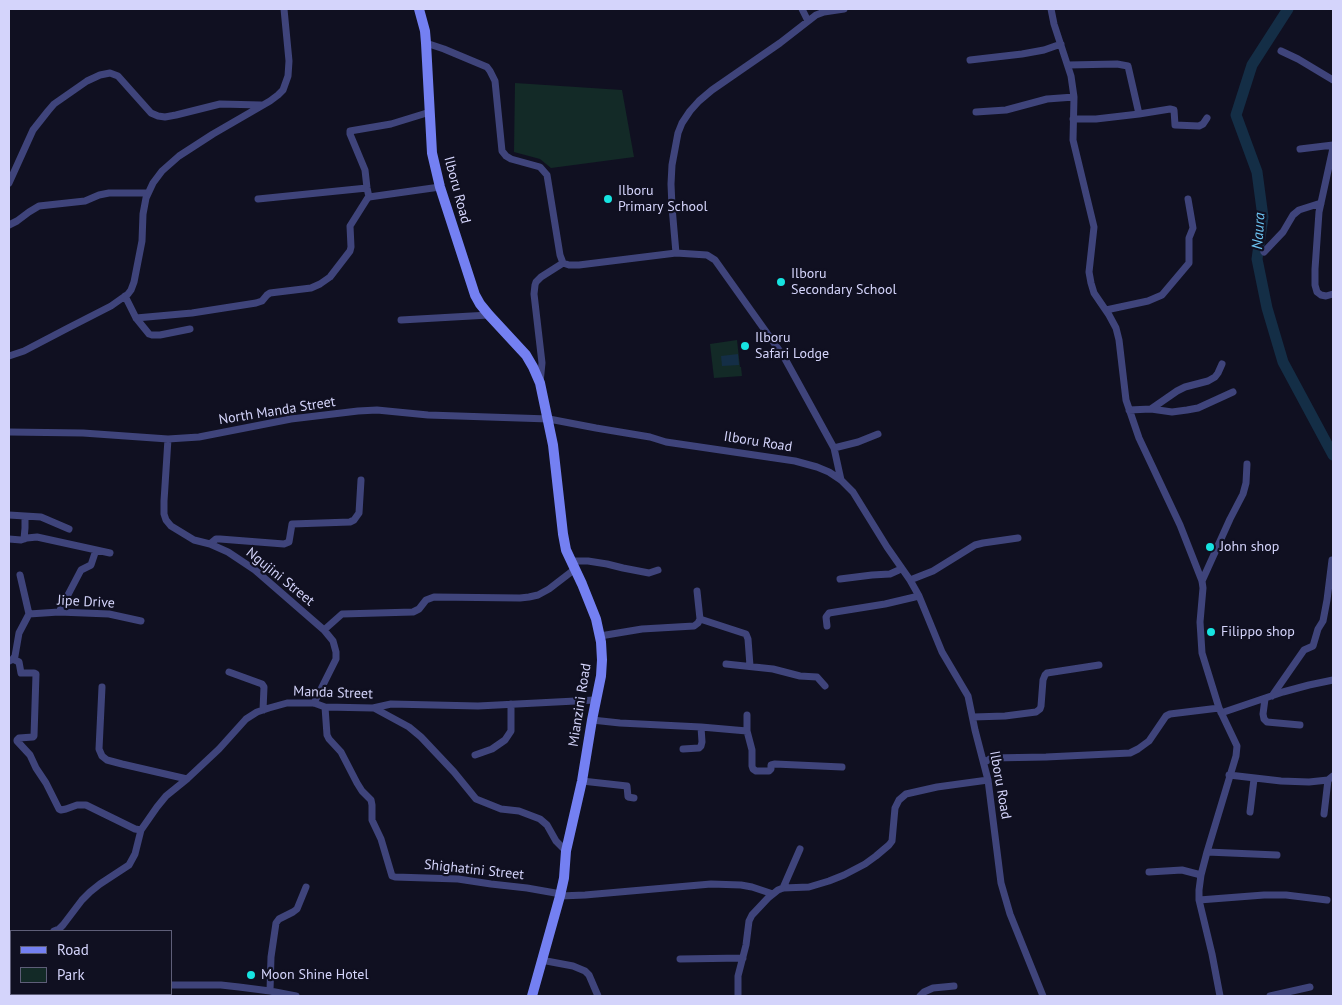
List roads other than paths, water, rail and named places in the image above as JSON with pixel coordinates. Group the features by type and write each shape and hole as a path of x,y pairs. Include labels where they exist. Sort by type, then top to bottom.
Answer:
{"street":[{"path":"9,356 111,306 131,290 142,241 143,214 153,182 179,156 212,134 278,96 283,90 288,76 289,62 284,9"},
{"name":"Ilboru Road","path":"419,9 425,30 432,152 440,187 475,295 489,315 526,355 540,383 548,419 650,436 666,442 795,461 823,470 841,480 853,492 901,569 910,580 919,596 942,652 968,696 988,780 1001,883 1014,926 1022,941 1043,996"},
{"path":"802,9 808,21"},
{"path":"676,253 671,184 675,145 682,123 690,111 712,90 780,44 820,13 844,9"},
{"path":"1051,9 1071,76 1074,97 1074,147 1094,227 1090,278 1094,293 1116,328 1126,400 1140,438 1180,525 1202,581 1200,622 1202,653 1220,711 1237,746 1236,756 1207,852 1199,890 1220,996"},
{"path":"426,43 444,49 490,71 494,81 502,151 511,159 540,167 548,175 560,255 563,263 579,265 676,253 707,255 719,264 784,357 834,448 841,480"},
{"path":"970,60 1022,54 1044,50 1061,44"},
{"path":"1281,51 1333,80"},
{"path":"1068,64 1117,64 1128,66 1139,114"},
{"path":"9,183 33,130 44,116 60,100 100,74 110,73 118,76 151,113 158,116 170,116 220,104 262,105"},
{"path":"976,112 1006,110 1047,99 1074,97"},
{"path":"1073,119 1096,119 1172,109 1174,124 1176,125 1199,126 1207,118"},
{"path":"369,197 365,170 350,131 391,124 430,112"},
{"path":"1300,148 1333,147 1321,203 1314,269 1317,292 1326,296 1333,294"},
{"path":"136,318 192,314 256,303 262,301 270,294 312,288 330,277 350,251 350,226 369,197 440,187"},
{"path":"258,199 367,188"},
{"path":"9,222 17,221 39,206 85,201 109,193 148,193"},
{"path":"1106,310 1148,301 1162,294 1189,263 1189,238 1193,228 1188,199"},
{"path":"1264,252 1283,232 1292,215 1299,210 1321,203"},
{"path":"540,383 542,363 534,289 536,282 541,277 563,263"},
{"path":"125,296 136,318 146,332 152,335 190,329"},
{"path":"401,320 489,315"},
{"path":"1151,409 1185,387 1208,381 1215,377 1222,364"},
{"path":"1130,410 1151,409 1172,412 1187,410 1198,408 1233,392"},
{"name":"North Manda Street","path":"9,432 97,433 168,439 200,437 291,419 377,410 428,415 548,419"},
{"name":"Mianzini Road","path":"532,996 561,895 566,851 582,781 595,700 601,676 602,660 600,636 592,610 566,550 562,534 553,445 548,419"},
{"path":"834,448 858,442 878,434"},
{"name":"Ngujini Street","path":"168,439 164,501 166,520 171,526 194,540 210,544 228,552 259,573 324,630 333,641 336,659 314,703"},
{"path":"1202,581 1230,519 1244,494 1247,464"},
{"path":"210,544 216,539 284,544 289,542 292,524 350,522 359,513 361,480"},
{"path":"9,515 41,517 69,530"},
{"path":"24,539 26,528 25,516"},
{"path":"9,539 37,537 110,553"},
{"path":"910,580 933,571 975,545 1018,538"},
{"path":"59,612 81,570 91,565 96,550"},
{"path":"1300,725 1267,722 1263,714 1268,697 1304,650 1313,646 1318,629 1323,621 1332,560"},
{"path":"324,630 342,614 413,612 420,609 426,600 434,598 520,598 538,595 549,589 573,565 607,564 649,573 658,570"},
{"path":"840,579 890,574 901,569"},
{"path":"20,575 29,614 19,633 17,651 11,660 19,662 21,673 36,674 34,736 16,740 30,755 61,810 77,805 86,805 135,829 141,830"},
{"path":"600,636 642,629 694,626 700,619 697,591"},
{"path":"827,626 826,617 829,613 885,604 919,596"},
{"name":"Jipe Drive","path":"29,614 59,612 109,614 141,621"},
{"path":"700,619 746,634 750,666"},
{"path":"726,664 773,669 800,676 817,677 825,686"},
{"path":"973,717 1005,716 1036,712 1040,709 1043,677 1047,673 1099,666"},
{"path":"229,672 262,684 264,687 263,710"},
{"path":"984,763 991,758 1130,753 1149,741 1166,716 1170,714 1220,711 1309,685 1333,680"},
{"path":"102,687 99,749 102,756 107,760 187,779"},
{"name":"Manda Street","path":"56,930 64,925 90,892 129,865 135,854 141,830 166,796 219,749 246,718 263,710 287,704 314,703 325,707 374,708 391,704 478,706 595,700"},
{"path":"475,755 492,750 505,740 511,731 511,704"},
{"name":"Shighatini Street","path":"325,707 327,735 342,752 357,783 371,800 372,820 381,839 392,876 458,878 561,895"},
{"path":"374,708 409,727 421,737 476,798 501,809 519,811 540,819 547,824 556,841 566,851"},
{"path":"747,715 747,731 752,750 752,766 756,771 769,771 771,765 775,764 842,767"},
{"path":"592,720 747,731"},
{"path":"683,749 699,748 702,742 701,727"},
{"path":"1229,775 1254,779 1309,782 1331,778 1324,814"},
{"path":"1250,812 1254,779"},
{"path":"738,996 738,976 746,945 749,921 760,906 773,894 783,888 809,887 829,881 844,875 876,856 892,841 895,808 906,794 937,787 988,780"},
{"path":"582,781 626,786 628,797 634,798"},
{"path":"783,888 800,849"},
{"path":"1207,852 1277,855"},
{"path":"1149,872 1182,870 1201,875"},
{"path":"561,895 591,895 711,884 741,885 773,894"},
{"path":"270,991 271,957 276,924 279,919 295,911 306,887"},
{"path":"1200,900 1264,895 1327,900"},
{"path":"680,959 743,958"},
{"path":"541,960 573,966 586,971 590,975 598,996"},
{"path":"172,985 221,985 296,996"},
{"path":"920,996 933,988 954,986"},
{"path":"1270,996 1310,987"}],"water":[{"path":"738,354 739,365 722,366 721,356"}],"waterway":[{"name":"Naura","path":"1288,9 1252,65 1236,115 1257,172 1263,217 1257,259 1267,308 1283,362 1333,455"}],"place":[{"name":"Ilboru Primary School","path":"608,199"},
{"name":"Ilboru Secondary School","path":"781,282"},
{"name":"Ilboru Safari Lodge","path":"745,346"},
{"name":"John shop","path":"1210,547"},
{"name":"Filippo shop","path":"1211,632"},
{"name":"Moon Shine Hotel","path":"251,975"}]}
